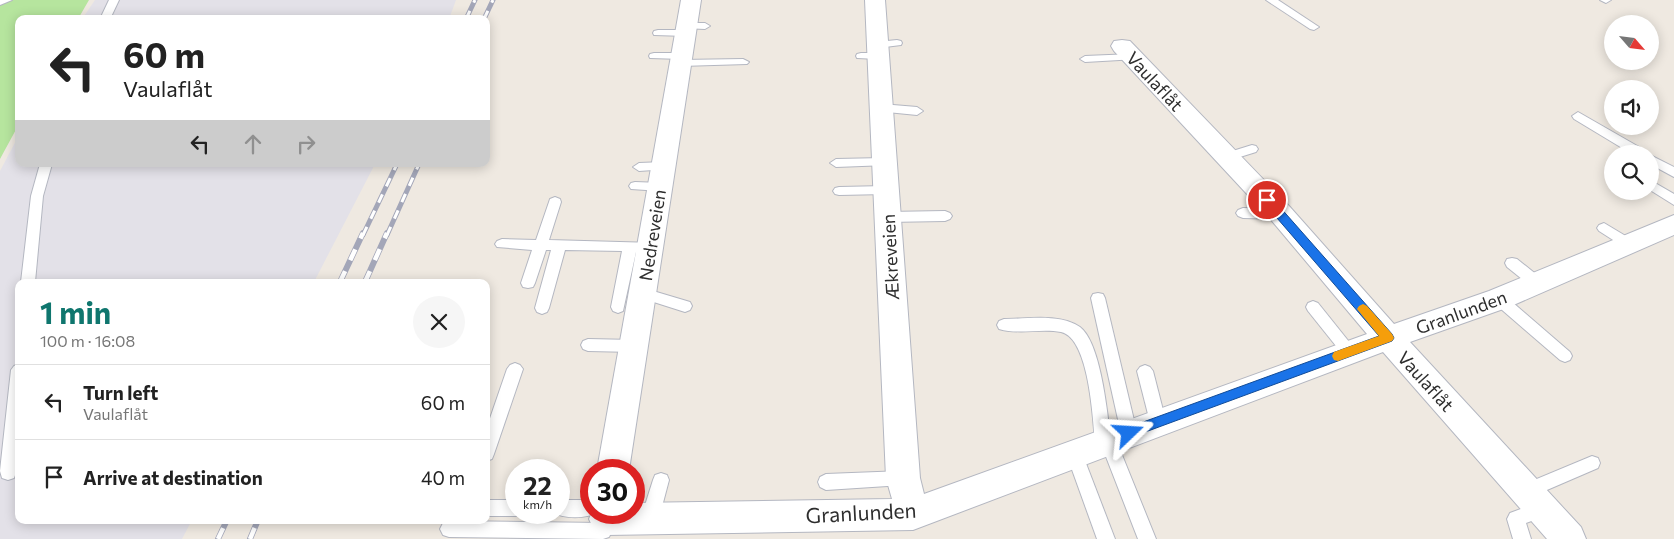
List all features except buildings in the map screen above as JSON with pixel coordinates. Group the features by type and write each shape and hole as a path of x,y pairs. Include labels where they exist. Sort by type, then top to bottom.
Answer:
{"street":[{"name":"Nedreveien","path":"615,459 643,293 640,247 650,176 688,41 691,0"},
{"name":"Ækreveien","path":"875,0 903,478 913,514"},
{"name":"Vaulaflåt","path":"1127,52 1239,153 1281,214 1388,338 1569,539"},
{"name":"Granlunden","path":"645,518 913,514 1113,438 1499,299 1537,283 1616,236 1674,224"}],"lane":[{"path":"0,2 7,0"},
{"path":"107,15 114,0"},
{"path":"1271,0 1314,27"},
{"path":"658,33 688,41 743,62"},
{"path":"654,56 688,41"},
{"path":"1085,59 1127,52"},
{"path":"881,108 917,111"},
{"path":"1578,116 1627,145"},
{"path":"836,163 884,162"},
{"path":"1659,164 1674,173"},
{"path":"28,279 37,196 45,167"},
{"path":"839,191 886,190"},
{"path":"1659,190 1674,200"},
{"path":"528,283 539,245 555,202"},
{"path":"1243,213 1281,214"},
{"path":"888,217 945,216"},
{"path":"502,244 640,247 618,307"},
{"path":"542,308 559,246"},
{"path":"1512,263 1537,283"},
{"path":"643,293 685,306"},
{"path":"1098,298 1113,438"},
{"path":"1499,299 1565,356"},
{"path":"1313,307 1349,352"},
{"path":"1004,325 1063,326 1076,331 1084,340 1098,397 1147,539"},
{"path":"588,345 634,346"},
{"path":"490,442 515,369"},
{"path":"1145,371 1158,422"},
{"path":"8,473 15,407"},
{"path":"1074,454 1106,539"},
{"path":"1522,539 1516,519 1534,500 1592,463"},
{"path":"826,482 903,478"},
{"path":"650,518 661,480"},
{"path":"490,508 505,508"},
{"path":"449,529 580,523"}],"shaded area":[{"path":"95,0 456,0 450,15 85,15"},
{"path":"15,143 15,167 373,167 316,279 15,279 15,524 190,524 182,539 0,539 0,171"}],"green space":[{"path":"0,0 89,0 80,15 15,15 15,131 0,159"}],"railway":[{"path":"468,15 475,0"},
{"path":"486,15 493,0"},
{"path":"363,235 396,167"},
{"path":"387,235 418,167"},
{"path":"341,279 363,233"},
{"path":"366,279 387,233"},
{"path":"218,539 225,524"},
{"path":"250,539 256,524"}],"slow traffic":[{"path":"1338,356 1388,338 1363,309"}],"route":[{"path":"1129,433 1388,338 1267,200"}]}
